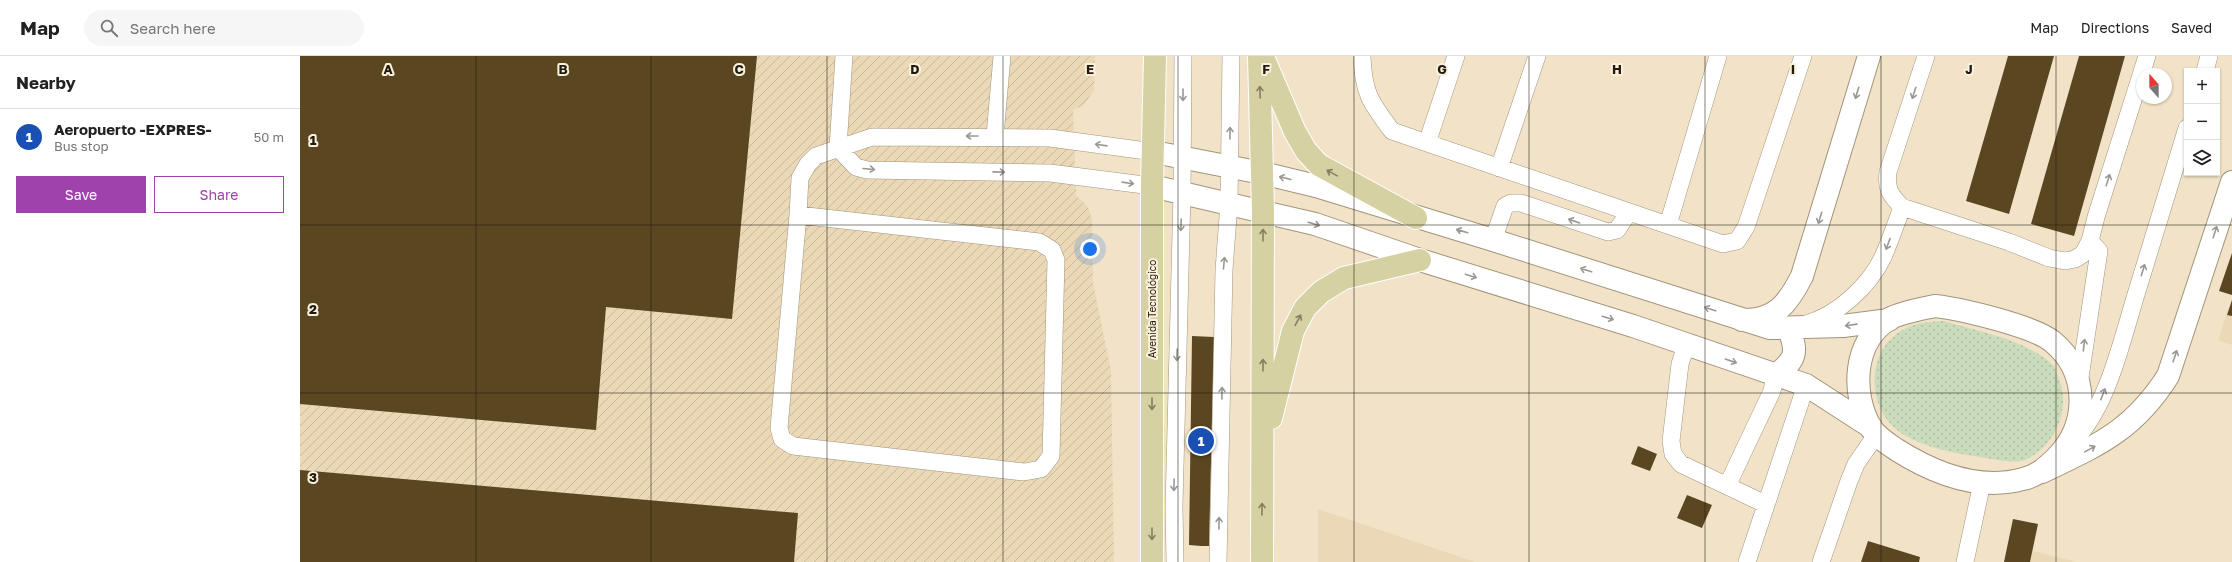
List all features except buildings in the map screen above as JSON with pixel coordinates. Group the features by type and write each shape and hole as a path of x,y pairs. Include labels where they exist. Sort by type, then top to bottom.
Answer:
{"main road":[{"name":"Avenida Tecnológico","path":"1152,562 1152,186 1154,152 1155,56"},
{"path":"1259,56 1263,211 1262,562"},
{"path":"1263,56 1295,132 1306,150 1319,165 1416,218"},
{"path":"1263,452 1293,331 1305,308 1320,292 1344,278 1420,260"}],"street":[{"path":"1742,320 1758,320 1768,316 1779,309 1793,295 1802,276 1869,56"},
{"path":"1154,152 1230,166 1316,186 1416,218 1493,240 1770,328 1789,329 1843,326 1889,320 1913,311 1935,306 1951,308 2034,332 2051,340 2066,354 2074,369 2079,384 2080,413 2076,430 2066,448 2042,472"},
{"path":"1152,186 1315,224 1420,260 1633,326 1775,376 1806,385 1874,431 1909,457 1936,471 1959,479 1997,484 2011,483 2042,472 2077,456 2110,438 2138,415 2155,397 2168,376 2232,182"},
{"path":"1874,431 1863,406 1858,382 1860,358 1870,338 1889,320"},
{"path":"1775,376 1790,364 1795,355 1794,344 1789,329"}],"lane":[{"path":"844,56 838,148 856,167 867,170 1050,173 1152,186"},
{"path":"995,136 1002,56"},
{"path":"1175,562 1174,498 1182,193 1183,56"},
{"path":"1218,562 1224,270 1230,166 1231,56"},
{"path":"1362,56 1362,73 1370,101 1392,131 1723,244 1737,241 1746,227 1803,56"},
{"path":"1427,143 1456,56"},
{"path":"1498,168 1537,56"},
{"path":"1668,225 1718,56"},
{"path":"1926,56 1888,172 1887,187 1890,196 1902,208 2009,242 2049,258 2065,261 2075,259 2083,254 2090,241 2096,217 2148,56"},
{"path":"2206,68 2209,56"},
{"path":"798,215 1039,242 1052,250 1056,260 1057,303 1051,456 1041,469 1024,472 801,447 793,446 782,439 779,428 800,178 808,164 816,156 872,137 995,136 1050,138 1154,152"},
{"path":"2066,448 2084,432 2096,413 2114,364 2184,138"},
{"path":"1493,240 1505,206 1511,203 1521,202 1608,232 1617,230 1629,212"},
{"path":"1789,329 1819,321 1841,306 1862,288 1883,258 1902,208"},
{"path":"2079,384 2099,251 2090,241"},
{"path":"1686,345 1680,364 1671,441 1673,454 1681,464 1766,504"},
{"path":"1727,486 1772,391 1775,376"},
{"path":"1747,562 1806,385"},
{"path":"1821,562 1856,464 1874,431"},
{"path":"1965,562 1982,483"}],"shaded area":[{"path":"300,56 1095,56 1094,90 1084,105 1073,110 1076,195 1088,207 1092,220 1093,283 1111,371 1114,562 300,562"},
{"path":"2232,299 2232,345 2218,340"},
{"path":"1318,509 1475,562 1318,562"},
{"path":"2033,551 2077,562 2030,562"}],"green space":[{"path":"1944,321 2002,337 2042,356 2053,365 2062,391 2063,402 2061,414 2058,426 2052,437 2036,454 2025,460 2008,461 1942,450 1918,442 1907,436 1897,430 1887,420 1880,407 1876,394 1876,365 1881,352 1890,340 1906,328 1922,323"}],"place":[{"name":"Aeropuerto -EXPRES-","path":"1201,441"}]}
